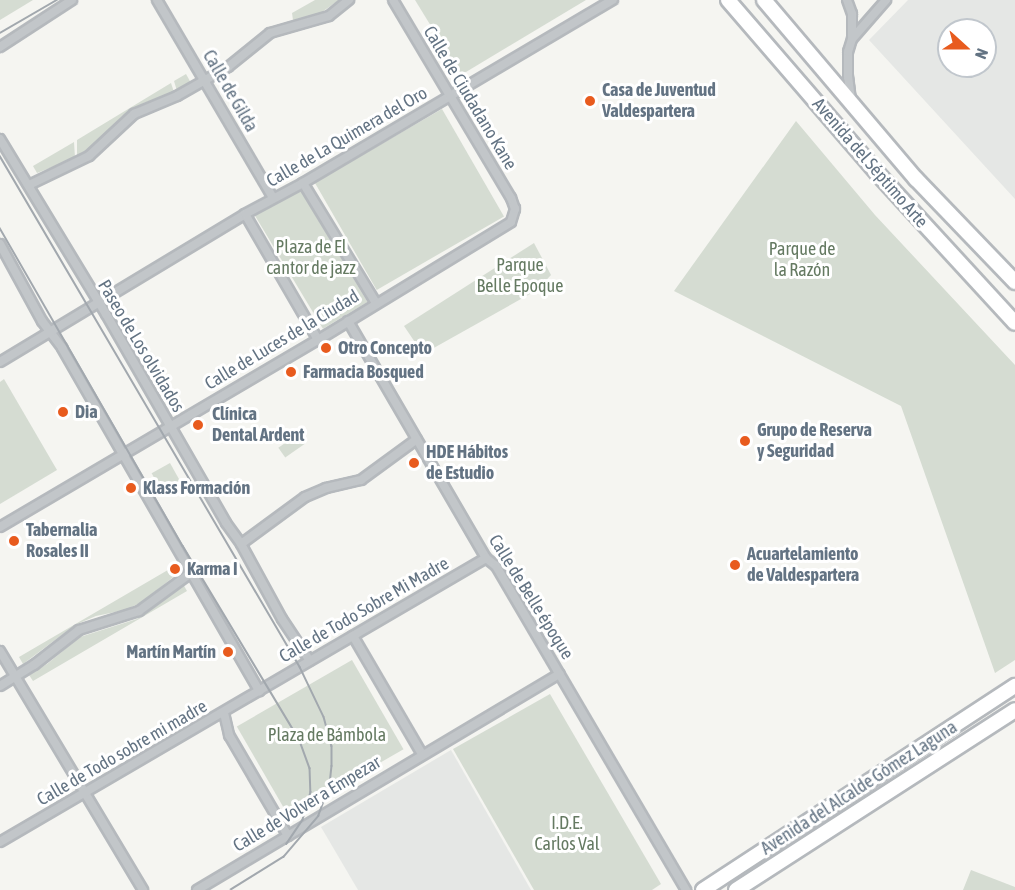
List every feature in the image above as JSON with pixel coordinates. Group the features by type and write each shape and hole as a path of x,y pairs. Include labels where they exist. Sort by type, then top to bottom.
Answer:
{"main road":[{"name":"Avenida del Séptimo Arte","path":"728,0 878,174 1015,322"},
{"name":"Avenida del Séptimo Arte","path":"764,0 916,179 1015,282"},
{"name":"Avenida del Alcalde Gómez Laguna","path":"703,890 1015,686"},
{"name":"Avenida del Alcalde Gómez Laguna","path":"736,890 1015,710"}],"street":[{"path":"0,47 72,0"},
{"name":"Calle de Gilda","path":"157,0 273,198"},
{"path":"29,185 89,156 134,114 177,96 228,67 270,33 329,16 349,0"},
{"name":"Calle de Ciudadano Kane","path":"393,0 511,198 514,214"},
{"name":"Calle de La Quimera del Oro","path":"98,303 245,214 303,183 613,0"},
{"path":"847,0 853,25 848,52 848,77 852,103"},
{"path":"852,39 886,0"},
{"name":"Paseo de Los olvidados","path":"0,140 29,185 228,527 241,544 282,620 310,661"},
{"path":"303,183 376,303"},
{"path":"245,214 318,340"},
{"name":"Calle de Luces de la Ciudad","path":"0,527 318,340 506,226 514,214"},
{"path":"0,244 259,691"},
{"path":"0,362 98,303"},
{"name":"Calle de Belle époque","path":"348,321 486,558 496,566 686,890"},
{"path":"241,544 305,497 326,488 361,480 417,439"},
{"name":"Calle de Todo Sobre Mi Madre","path":"259,691 486,558"},
{"path":"0,686 79,630 139,611 191,573"},
{"path":"353,636 422,754"},
{"path":"0,651 143,890"},
{"name":"Calle de Volver a Empezar","path":"197,890 422,754 560,674"},
{"name":"Calle de Todo sobre mi madre","path":"0,842 259,691"},
{"path":"224,713 229,735 288,836"}],"shaded area":[{"path":"908,0 1015,0 1015,199 869,40"},
{"path":"451,750 531,890 358,890 321,827"}],"green space":[{"path":"0,0 33,0 0,20"},
{"path":"315,0 339,0 322,12 293,20 292,13"},
{"path":"415,0 586,0 461,75"},
{"path":"186,74 191,83 177,91 174,81"},
{"path":"171,83 174,92 144,103 122,116 94,146 77,157 77,140"},
{"path":"442,109 504,216 377,290 315,183"},
{"name":"Parque de la Razón","path":"796,121 875,215 1015,365 1015,660 995,673 901,406 674,291"},
{"path":"74,142 75,158 37,173 33,166"},
{"name":"Plaza de El cantor de jazz","path":"299,188 368,302 323,329 254,215"},
{"name":"Parque Belle Epoque","path":"534,243 551,275 537,290 423,354 404,326"},
{"path":"4,379 57,470 0,504 0,382"},
{"path":"298,434 305,444 285,458 278,448"},
{"path":"170,463 181,483 163,493 152,473"},
{"path":"173,567 177,574 142,602 125,610 96,616 75,625 23,664 19,657"},
{"path":"183,584 187,591 33,681 29,675 47,664 80,637 137,619"},
{"name":"Plaza de Bámbola","path":"352,660 404,749 288,816 237,727"},
{"name":"I.D.E. Carlos Val","path":"550,694 661,884 652,890 534,890 453,749"},
{"path":"971,870 1015,887 1015,890 963,890"}],"tram line":[{"path":"0,33 57,0"},
{"path":"0,156 300,667 324,717 332,746 332,766 330,785 319,816 284,857 231,890"},
{"path":"0,228 183,546 300,741 310,768 311,792 303,820 287,844"}],"place":[{"name":"Casa de Juventud Valdespartera","path":"590,101"},
{"name":"Otro Concepto","path":"326,348"},
{"name":"Farmacia Bosqued","path":"291,372"},
{"name":"Dia","path":"63,412"},
{"name":"Clínica Dental Ardent","path":"198,425"},
{"name":"Grupo de Reserva y Seguridad","path":"745,441"},
{"name":"HDE Hábitos de Estudio","path":"414,463"},
{"name":"Klass Formación","path":"131,488"},
{"name":"Tabernalia Rosales II","path":"14,541"},
{"name":"Acuartelamiento de Valdespartera","path":"735,565"},
{"name":"Karma I","path":"175,569"},
{"name":"Martín Martín","path":"228,652"}]}
